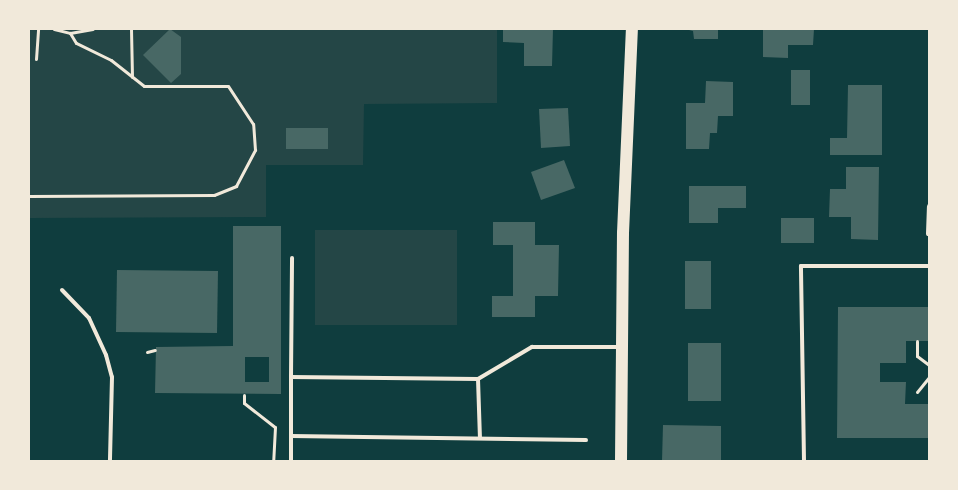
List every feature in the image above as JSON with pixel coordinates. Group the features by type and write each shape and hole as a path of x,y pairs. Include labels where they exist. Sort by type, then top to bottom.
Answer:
{"main road":[{"path":"622,461 624,214 632,29"}],"street":[{"path":"928,233 929,206"}],"lane":[{"path":"291,461 292,258"},
{"path":"804,461 801,266 929,266"},
{"path":"62,290 89,318 106,355 112,377 110,461"},
{"path":"291,377 478,379 532,347 622,347"},
{"path":"478,379 480,438"},
{"path":"291,436 586,440"}],"path":[{"path":"36,59 38,29"},
{"path":"54,29 70,33 93,29"},
{"path":"131,29 132,77"},
{"path":"29,196 214,195 236,186 255,150 253,124 228,86 144,86 111,60 76,44 70,33"},
{"path":"917,341 917,356 929,365"},
{"path":"147,352 155,350"},
{"path":"917,392 929,377"},
{"path":"244,394 244,403 275,427 273,461"}],"shaded area":[{"path":"29,29 497,29 497,103 364,104 363,165 266,165 266,217 29,218"},
{"path":"315,230 457,230 457,325 315,325"}],"building":[{"path":"170,29 181,37 181,74 171,83 143,55"},
{"path":"503,29 553,29 552,66 524,66 524,43 503,42"},
{"path":"685,29 718,29 718,39 694,39 693,31"},
{"path":"763,29 814,29 813,45 788,45 788,58 763,57"},
{"path":"791,70 810,70 810,105 791,105"},
{"path":"706,81 733,82 733,116 718,116 717,133 710,133 709,149 686,149 686,103 705,103"},
{"path":"848,85 882,85 882,155 830,155 830,138 847,138"},
{"path":"568,108 570,146 541,148 539,109"},
{"path":"286,128 328,128 328,149 286,149"},
{"path":"564,160 575,188 541,200 531,172"},
{"path":"846,167 879,167 878,240 851,239 851,217 829,217 830,189 846,189"},
{"path":"689,186 746,186 746,208 718,208 718,223 689,223"},
{"path":"781,218 814,218 814,243 781,243"},
{"path":"493,222 535,222 535,245 559,245 558,296 535,296 535,317 492,317 492,296 513,296 513,245 493,245"},
{"path":"233,226 281,226 281,394 155,393 156,347 233,346","holes":["245,357 269,357 269,382 245,382"]},
{"path":"685,261 711,261 711,309 685,309"},
{"path":"117,270 218,271 217,333 116,332"},
{"path":"838,307 929,307 929,341 906,341 906,363 880,363 880,382 906,382 905,404 929,404 929,438 837,438"},
{"path":"688,343 721,343 721,401 688,401"},
{"path":"663,425 721,426 721,461 662,461"}]}
